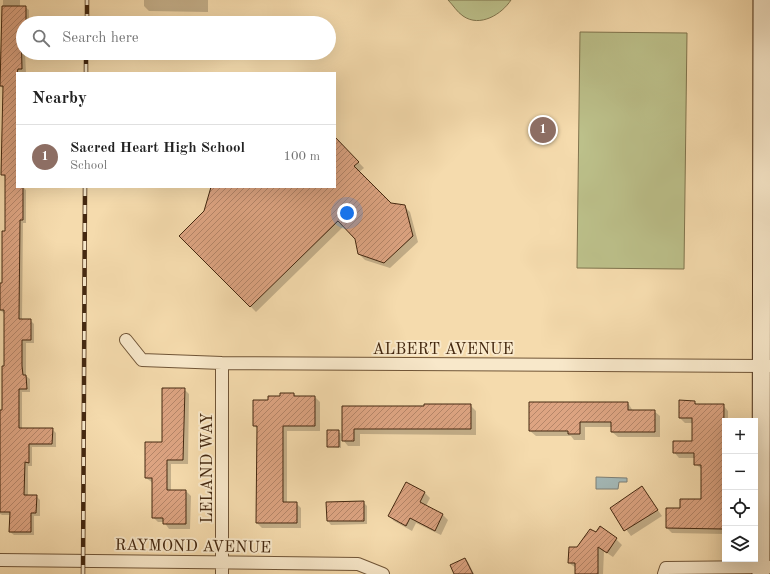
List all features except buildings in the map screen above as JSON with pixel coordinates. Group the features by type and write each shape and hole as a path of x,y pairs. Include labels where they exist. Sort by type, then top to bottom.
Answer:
{"street":[{"path":"664,574 666,568 764,570 766,173 762,0"},
{"name":"ALBERT AVENUE","path":"126,340 142,360 222,363 766,366"},
{"name":"LELAND WAY","path":"222,363 222,568"},
{"name":"RAYMOND AVENUE","path":"0,560 222,568 358,564 383,574"}],"green space":[{"path":"448,0 511,0 502,10 490,18 476,21 463,16"},
{"path":"580,32 687,33 684,269 577,268"}],"shaded area":[{"path":"596,477 627,478 627,482 619,482 618,489 596,489"}],"railway":[{"path":"87,0 87,16"},
{"path":"86,60 86,72"},
{"path":"83,574 85,188"}],"place":[{"name":"Sacred Heart High School","path":"543,130"}]}
